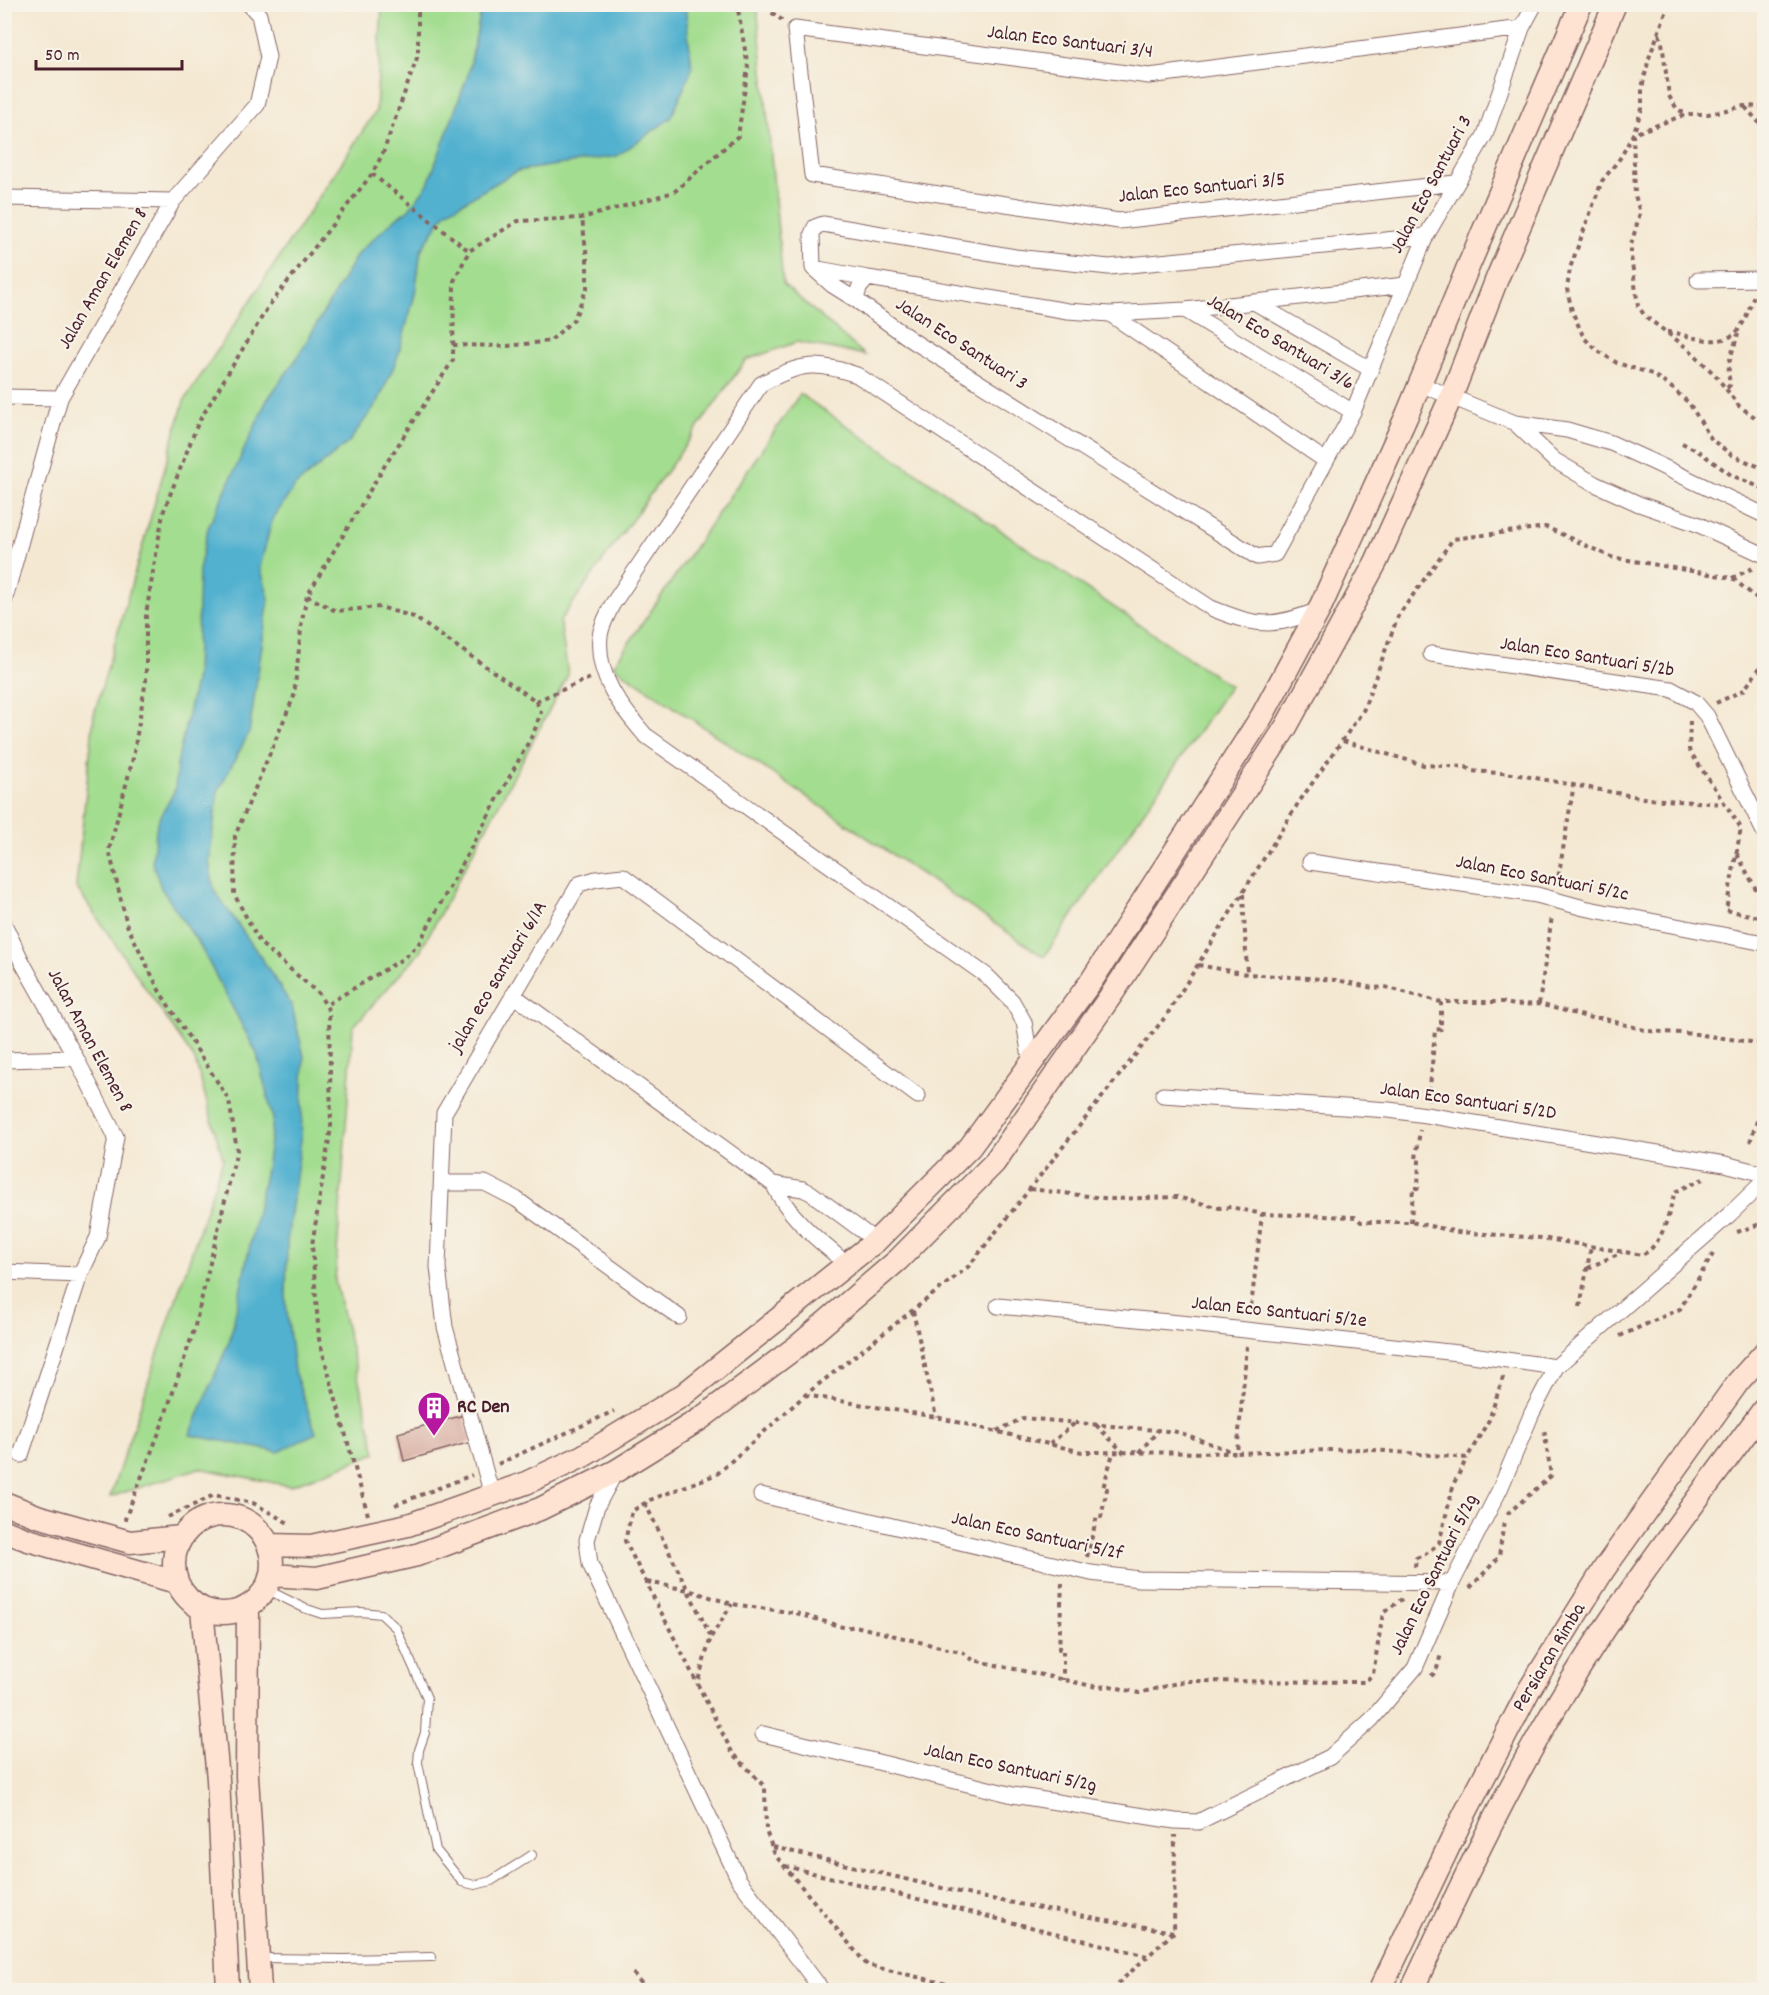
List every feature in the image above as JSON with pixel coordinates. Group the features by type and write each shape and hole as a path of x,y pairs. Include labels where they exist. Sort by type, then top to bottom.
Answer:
{"street":[{"name":"Jalan Aman Elemen 8","path":"5,600 60,398 173,201 257,105 268,57 259,15 249,4"},
{"name":"Jalan Eco Santuari 3","path":"856,300 913,341 1257,557 1275,554 1353,412 1426,236 1485,135 1522,28 1535,4"},
{"path":"269,1545 311,1546 408,1525 526,1483 583,1456 683,1395 876,1241 970,1147 1092,980 1262,716 1319,610 1420,384 1581,4"},
{"path":"269,1582 316,1578 417,1555 540,1509 616,1471 700,1419 799,1345 898,1260 994,1163 1114,991 1286,726 1376,562 1451,397 1497,276 1616,4"},
{"name":"Jalan Eco Santuari 3/4","path":"812,175 795,29 1149,76 1522,28"},
{"name":"Jalan Eco Santuari 3/5","path":"812,175 1119,221 1455,183"},
{"path":"4,198 173,201"},
{"path":"868,278 859,288 856,300 832,285 813,268 812,234 815,227 823,224 1015,257 1109,267 1426,236"},
{"name":"Jalan Eco Santuari 3","path":"813,268 1068,311 1110,314 1185,310 1405,285"},
{"path":"1698,280 1763,272"},
{"path":"1254,302 1371,369"},
{"name":"Jalan Eco Santuari 3/6","path":"1185,310 1353,412"},
{"path":"1110,314 1326,461"},
{"path":"1031,1063 1024,1022 1012,1000 987,976 645,735 612,693 602,663 600,634 612,605 761,384 787,370 831,366 857,375 1211,608 1238,619 1267,624 1292,620 1319,610"},
{"path":"1420,384 1515,423 1567,430 1611,443 1764,515"},
{"path":"4,397 60,398"},
{"path":"1515,423 1554,460 1639,504 1697,524 1760,561"},
{"name":"Jalan Eco Santuari 5/2b","path":"1431,654 1671,689 1695,702 1707,716 1764,832"},
{"name":"Jalan Eco Santuari 5/2c","path":"1310,862 1537,895 1584,908 1764,943"},
{"name":"jalan eco santuari 6/1A","path":"492,1495 445,1329 438,1268 444,1113 579,884 596,879 623,876 918,1096"},
{"name":"Jalan Aman Elemen 8","path":"4,924 116,1137 98,1237 80,1275 21,1455"},
{"path":"513,995 773,1184 803,1189 811,1193 876,1241"},
{"path":"4,1060 76,1058"},
{"name":"Jalan Eco Santuari 5/2D","path":"1163,1095 1389,1110 1719,1163 1764,1174"},
{"name":"Jalan Eco Santuari 5/2g","path":"763,1734 1013,1796 1175,1821 1198,1822 1330,1757 1371,1720 1415,1668 1452,1584 1500,1489 1532,1413 1556,1367 1730,1214 1764,1180"},
{"path":"442,1183 485,1183 516,1199 679,1317"},
{"path":"773,1184 782,1203 797,1221 847,1264"},
{"path":"4,1272 80,1275"},
{"name":"Jalan Eco Santuari 5/2e","path":"998,1306 1509,1359 1556,1367"},
{"name":"Persiaran Rimba","path":"1380,1990 1459,1825 1529,1690 1604,1569 1738,1383 1764,1353"},
{"name":"Persiaran Rimba","path":"1412,1990 1484,1837 1558,1703 1632,1586 1764,1409"},
{"path":"616,1471 597,1506 587,1540 590,1564 739,1880 822,1990"},
{"name":"Jalan Eco Santuari 5/2f","path":"761,1495 1091,1573 1140,1579 1452,1584"},
{"path":"4,1503 37,1516 130,1542 181,1537"},
{"path":"219,1514 249,1521 261,1532 269,1545 273,1560 269,1582 258,1599 234,1612 218,1613 202,1609 182,1593 176,1582 173,1566 175,1551 181,1537 191,1526 204,1518 219,1514"},
{"path":"4,1532 176,1582"},
{"path":"248,1606 247,1776 260,1990"},
{"path":"202,1609 218,1779 228,1990"}],"lane":[{"path":"269,1582 304,1608 322,1614 361,1612 381,1614 396,1628 427,1698 425,1733 419,1750 418,1763 436,1850 462,1882 475,1885 491,1881 532,1855"},
{"path":"258,1958 432,1957"}],"path":[{"path":"134,1521 125,1519 160,1430 194,1330 237,1150 229,1100 155,982 128,925 109,850 133,758 146,680 146,614 163,513 198,423 268,307 372,174 383,153 418,55 418,4"},
{"path":"368,1516 319,1339 312,1245 331,1126 328,1011 320,994 260,943 234,894 235,836 294,696 302,620 307,596 382,470 453,360 454,281 469,250 518,221 582,218 674,192 738,136 748,67 737,4"},
{"path":"1669,4 1649,58 1642,88 1642,109 1621,158 1602,181 1570,268 1567,289 1572,311 1584,338 1598,351 1617,363 1652,374 1672,388 1689,403 1712,440 1732,455 1764,469"},
{"path":"1659,33 1669,96 1677,109 1687,114"},
{"path":"1633,134 1687,114 1708,114 1744,106 1764,107"},
{"path":"1744,106 1764,125 1763,272"},
{"path":"1633,134 1635,195 1640,213 1631,245 1631,256 1638,306 1645,316 1691,351 1727,388 1739,406 1756,418 1764,420"},
{"path":"372,174 469,250"},
{"path":"453,345 508,346 550,341 574,319 586,288 582,218"},
{"path":"1727,388 1730,385 1727,373 1728,364 1755,292"},
{"path":"1666,332 1677,332 1696,338 1726,339 1738,333"},
{"path":"1682,443 1698,451 1731,475 1764,489"},
{"path":"972,1990 867,1965 775,1855 766,1831 765,1787 732,1752 625,1541 632,1511 645,1503 717,1474 805,1395 969,1266 1166,1016 1299,802 1363,711 1398,616 1453,539 1546,527 1611,557 1732,578 1764,604"},
{"path":"1732,578 1760,561"},
{"path":"307,596 336,611 380,607 414,617 536,701 541,712 534,732 418,945 404,958 326,1005"},
{"path":"1759,670 1764,668"},
{"path":"536,701 605,673"},
{"path":"1343,741 1424,765 1466,767 1471,771 1514,774 1649,799 1725,804"},
{"path":"1764,904 1736,853 1726,910 1764,918"},
{"path":"1243,892 1247,974"},
{"path":"1198,965 1247,974 1337,980 1373,988 1385,987 1441,1002 1539,1004 1648,1031 1696,1034 1764,1044"},
{"path":"1750,1142 1764,1101"},
{"path":"1029,1189 1112,1199 1177,1197 1220,1208 1232,1207 1262,1214 1355,1217 1361,1222 1411,1222 1458,1232 1541,1238 1642,1255 1652,1250 1659,1239 1675,1192 1716,1172 1719,1163"},
{"path":"1237,1453 1262,1214"},
{"path":"1580,1307 1591,1247"},
{"path":"1587,1269 1623,1252"},
{"path":"913,1311 936,1417"},
{"path":"646,1582 688,1590 732,1604 796,1612 846,1628 855,1626 964,1653 973,1660 1097,1687 1110,1686 1139,1693 1185,1681 1365,1682 1373,1674 1383,1613 1414,1590 1416,1558 1424,1555 1439,1543 1454,1483 1489,1420 1509,1359"},
{"path":"805,1395 936,1417 1082,1452 1237,1453 1361,1449 1467,1458"},
{"path":"389,1507 484,1470 615,1410"},
{"path":"997,1432 1023,1418 1178,1432 1237,1453"},
{"path":"1049,1444 1075,1423"},
{"path":"1096,1425 1124,1453"},
{"path":"1138,1453 1159,1430"},
{"path":"161,1520 214,1495 253,1503 295,1527"},
{"path":"645,1503 711,1637"},
{"path":"357,1517 378,1512"},
{"path":"697,1684 711,1637 732,1604"},
{"path":"772,1847 975,1896 1174,1932"},
{"path":"784,1866 1148,1956"},
{"path":"633,1973 647,1990"}],"green space":[{"path":"382,5 757,5 783,284 865,355 797,342 746,360 560,621 568,675 419,953 353,1027 335,1281 376,1453 290,1486 199,1468 110,1497 223,1159 195,1060 76,887 94,715 184,401 376,111"},
{"path":"800,394 1230,686 1044,957 613,666"}],"water":[{"path":"480,5 685,5 692,69 671,118 617,156 517,171 446,212 421,250 415,294 397,359 379,400 349,442 295,486 272,520 260,567 269,598 249,733 218,791 209,862 214,890 292,1006 304,1057 301,1140 287,1242 286,1303 294,1371 316,1433 279,1452 190,1435 230,1339 266,1169 273,1119 257,1054 199,944 161,888 152,862 157,823 175,790 177,764 196,677 199,570 208,528 267,400 297,358 358,253 409,209 428,184 469,72"}],"building":[{"name":"RC Den","path":"464,1415 471,1442 404,1461 398,1433"}],"place":[{"name":"RC Den","path":"434,1437"}]}
